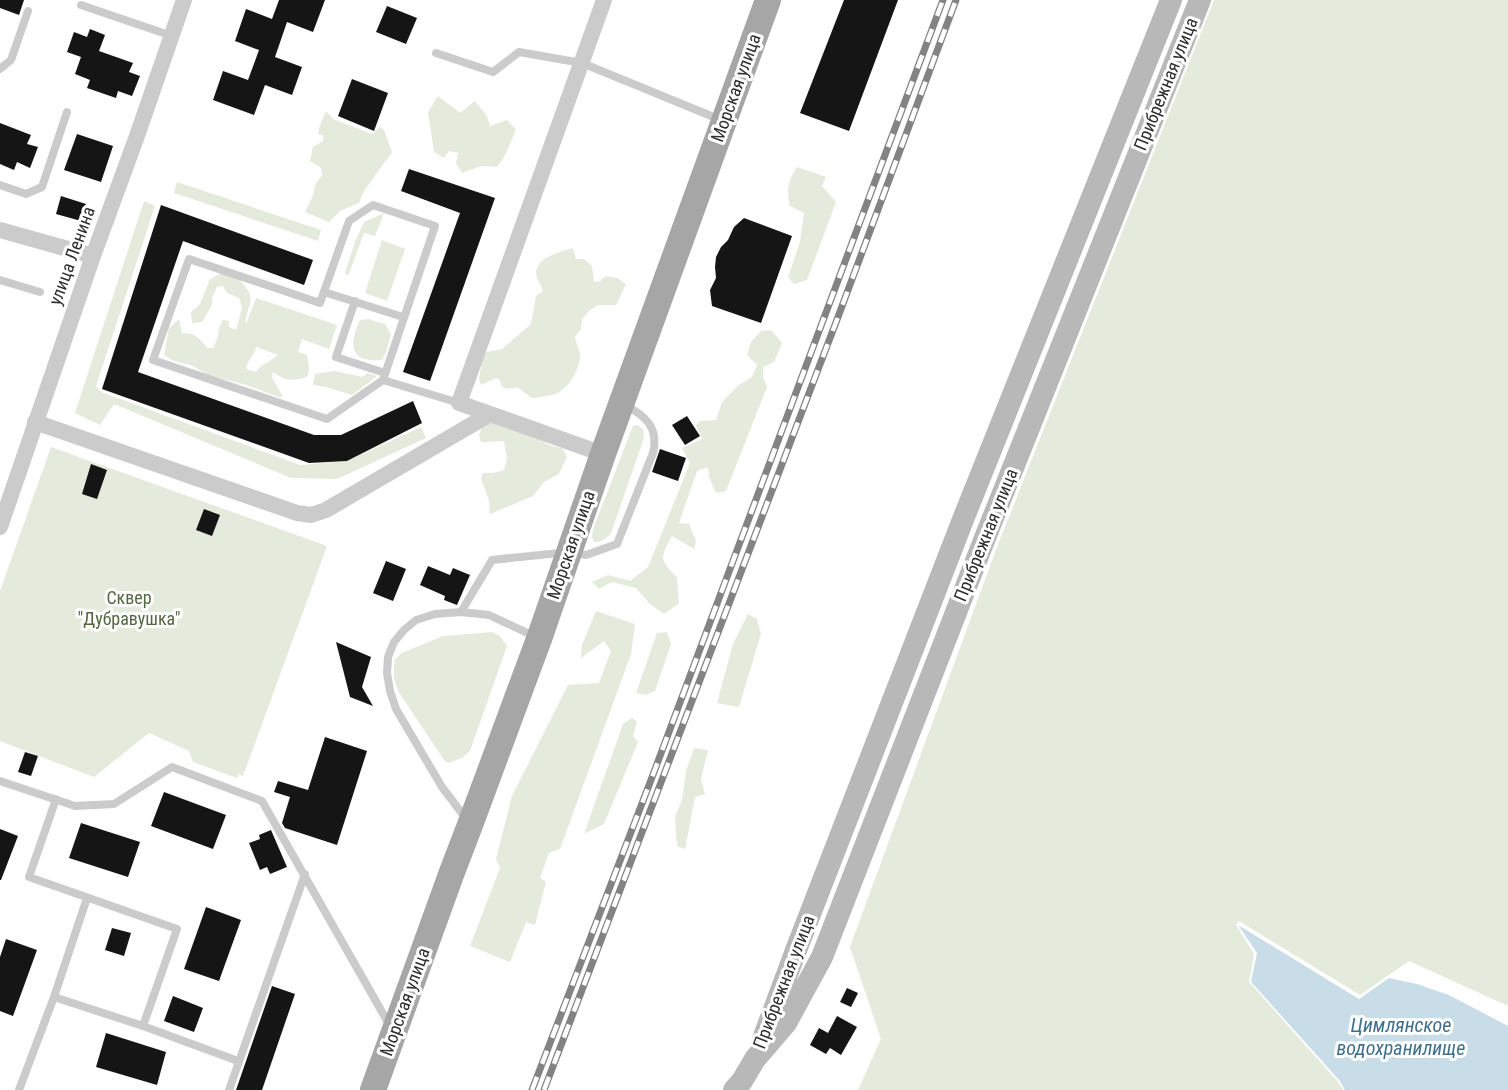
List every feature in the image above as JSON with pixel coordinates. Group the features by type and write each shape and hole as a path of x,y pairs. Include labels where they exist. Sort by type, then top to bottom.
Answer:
{"main road":[{"name":"Морская улица","path":"373,1090 539,639 621,403 768,0"},
{"name":"Прибрежная улица","path":"739,1087 755,1059 774,1012 809,955 984,503 1171,0"},
{"name":"Прибрежная улица","path":"984,503 1200,0"}],"street":[{"name":"улица Ленина","path":"0,527 184,0"},
{"path":"603,454 459,403 604,0"},
{"path":"0,230 93,256"},
{"path":"35,422 297,513 311,515 326,510 490,414"}],"lane":[{"path":"81,5 172,36"},
{"path":"0,69 11,60 28,11"},
{"path":"436,53 493,72 519,52 582,63 724,121"},
{"path":"0,185 26,194 42,187 67,112"},
{"path":"373,205 435,226 403,317 384,376 327,419 153,360 189,259 320,303 349,221 373,205"},
{"path":"0,280 40,292"},
{"path":"324,292 403,317"},
{"path":"355,301 336,357 459,403"},
{"path":"461,612 492,560 569,552 586,555 617,544 656,444 646,418 621,403"},
{"path":"470,825 442,787 396,710 387,673 388,657 394,642 404,630 416,620 435,614 461,612 494,616 539,639"},
{"path":"0,781 75,806 114,804 172,766 262,801 394,1034"},
{"path":"56,799 29,878 177,929 142,1026"},
{"path":"229,1090 305,874"},
{"path":"19,1090 54,998 87,898"},
{"path":"54,998 142,1026 238,1061"}],"green space":[{"path":"1214,0 1508,0 1508,1006 1409,961 1360,995 1239,921 1236,925 1254,954 1249,982 1343,1090 858,1090 881,1039 850,947 997,547"},
{"path":"438,96 460,113 475,101 487,116 490,126 507,120 516,130 497,167 481,166 462,173 456,163 458,153 449,151 444,158 434,152 428,112"},
{"path":"326,111 333,119 372,134 380,127 384,130 392,152 364,191 359,203 340,211 329,222 305,212 313,196 315,185 322,175 321,168 310,161 313,147 323,141 323,135 318,134"},
{"path":"797,167 826,177 822,186 836,202 807,280 794,284 788,277 800,242 804,213 790,206 788,190"},
{"path":"177,182 321,230 318,241 174,193"},
{"path":"144,201 155,206 96,386 101,392 300,465 347,461 421,427 426,438 337,479 291,478 114,404 100,425 75,413"},
{"path":"384,213 375,236 364,233 348,276 345,273 364,222"},
{"path":"382,240 405,249 387,301 365,293"},
{"path":"573,248 576,259 584,259 592,266 594,282 606,276 617,278 626,284 616,305 598,305 582,319 581,329 575,337 580,355 573,378 565,388 555,394 532,398 517,387 508,389 502,387 500,380 496,378 481,385 479,379 483,353 502,349 531,324 536,296 543,291 536,274 541,262 545,258"},
{"path":"220,274 234,274 243,284 251,299 246,324 256,298 337,325 329,349 302,339 298,352 307,355 308,376 290,380 273,372 272,377 283,397 208,375 193,366 172,360 164,355 169,328 179,319 182,333 196,336 207,348 213,348 223,320 229,321 229,327 236,330 242,308 239,298 227,293 223,286 217,287 212,298 212,305 202,322 192,323 191,312 200,304 210,279","holes":["256,347 278,355 256,372 246,369"]},
{"path":"369,319 385,324 391,334 382,360 363,358 354,350 354,337 360,320"},
{"path":"771,330 782,343 774,362 763,367 763,377 767,387 726,491 716,493 709,477 708,467 697,471 679,523 689,524 696,541 694,549 672,536 665,549 664,562 677,577 679,603 664,614 649,603 636,588 612,582 599,589 592,582 608,575 630,581 648,567 690,463 682,448 702,439 696,425 700,421 716,420 722,402 739,385 752,377 757,365 747,355 751,342 761,331"},
{"path":"334,371 363,377 367,373 377,376 352,395 313,385 315,374"},
{"path":"488,418 551,446 562,448 567,457 559,474 544,482 533,496 490,514 489,501 481,478 483,473 504,470 507,458 504,441 481,442 479,435"},
{"path":"637,425 643,429 644,438 611,533 601,541 594,542 593,529 633,426"},
{"name":"Сквер \"Дубравушка\"","path":"51,447 327,546 243,776 238,774 237,778 193,762 189,751 149,733 94,777 0,741 0,591"},
{"path":"596,611 635,624 631,654 560,849 549,853 540,878 546,882 535,925 526,922 510,962 470,946 500,868 496,859 512,796 568,685 599,683 611,651 604,641 581,658 582,645"},
{"path":"748,614 757,619 761,634 739,707 717,703 733,644"},
{"path":"492,632 500,636 507,646 470,751 462,758 448,763 398,691 394,678 395,659 402,653 443,636"},
{"path":"667,632 671,644 655,691 646,695 636,693 657,633"},
{"path":"632,718 637,722 633,736 638,742 604,824 584,834 623,724"},
{"path":"694,748 708,750 701,779 705,794 695,797 685,849 677,846 675,817 682,800 686,771"}],"water":[{"name":"Цимлянское водохранилище","path":"1238,925 1359,999 1389,978 1417,984 1449,995 1508,1026 1508,1090 1345,1090 1340,1081 1251,982 1257,953"}],"building":[{"path":"0,0 24,0 19,15 0,8"},
{"path":"279,0 325,0 313,32 287,22 275,57 302,67 292,95 265,85 254,115 213,100 223,71 248,80 259,50 235,41 246,9 272,19"},
{"path":"844,0 898,0 849,131 800,113"},
{"path":"387,6 417,18 406,44 376,32"},
{"path":"90,29 105,35 99,51 133,63 129,72 140,76 132,96 118,91 116,98 87,88 90,80 75,74 81,57 67,52 74,32 87,37"},
{"path":"352,79 388,93 374,131 338,116"},
{"path":"0,123 31,135 27,144 38,147 30,168 17,162 14,170 0,164"},
{"path":"77,134 113,146 101,182 64,170"},
{"path":"409,169 495,198 430,381 403,372 460,213 401,191"},
{"path":"61,196 86,204 81,221 56,214"},
{"path":"161,205 313,260 304,285 183,241 138,372 314,435 341,435 413,401 422,423 347,461 309,463 102,389"},
{"path":"744,218 792,236 761,323 712,306 710,290 716,278 716,257 734,227"},
{"path":"687,416 700,436 685,445 672,425"},
{"path":"660,449 686,458 678,481 652,472"},
{"path":"91,464 107,470 97,499 82,494"},
{"path":"204,509 220,515 212,536 196,530"},
{"path":"386,561 406,569 393,601 373,593"},
{"path":"428,566 450,575 453,568 470,575 457,605 444,600 445,596 420,585"},
{"path":"336,642 371,657 362,687 373,706 350,697"},
{"path":"325,737 367,751 337,845 285,828 282,823 290,797 274,792 278,781 308,790"},
{"path":"25,752 38,756 31,776 18,772"},
{"path":"164,792 226,815 213,849 151,826"},
{"path":"81,823 140,842 128,877 69,858"},
{"path":"0,829 18,836 1,880 0,880"},
{"path":"271,830 287,867 270,874 267,867 260,870 249,843 260,839 259,835"},
{"path":"206,907 241,920 219,981 184,969"},
{"path":"112,928 131,933 124,956 105,950"},
{"path":"6,939 37,950 13,1016 0,1011 0,957"},
{"path":"272,986 295,994 262,1090 236,1090"},
{"path":"847,988 858,993 851,1007 840,1002"},
{"path":"173,996 203,1008 194,1032 164,1021"},
{"path":"837,1016 857,1027 841,1055 830,1048 826,1054 810,1045 819,1028 828,1033"},
{"path":"106,1033 166,1052 157,1085 96,1067"}],"railway":[{"path":"532,1090 651,780 943,0"},
{"path":"544,1090 956,0"}]}
